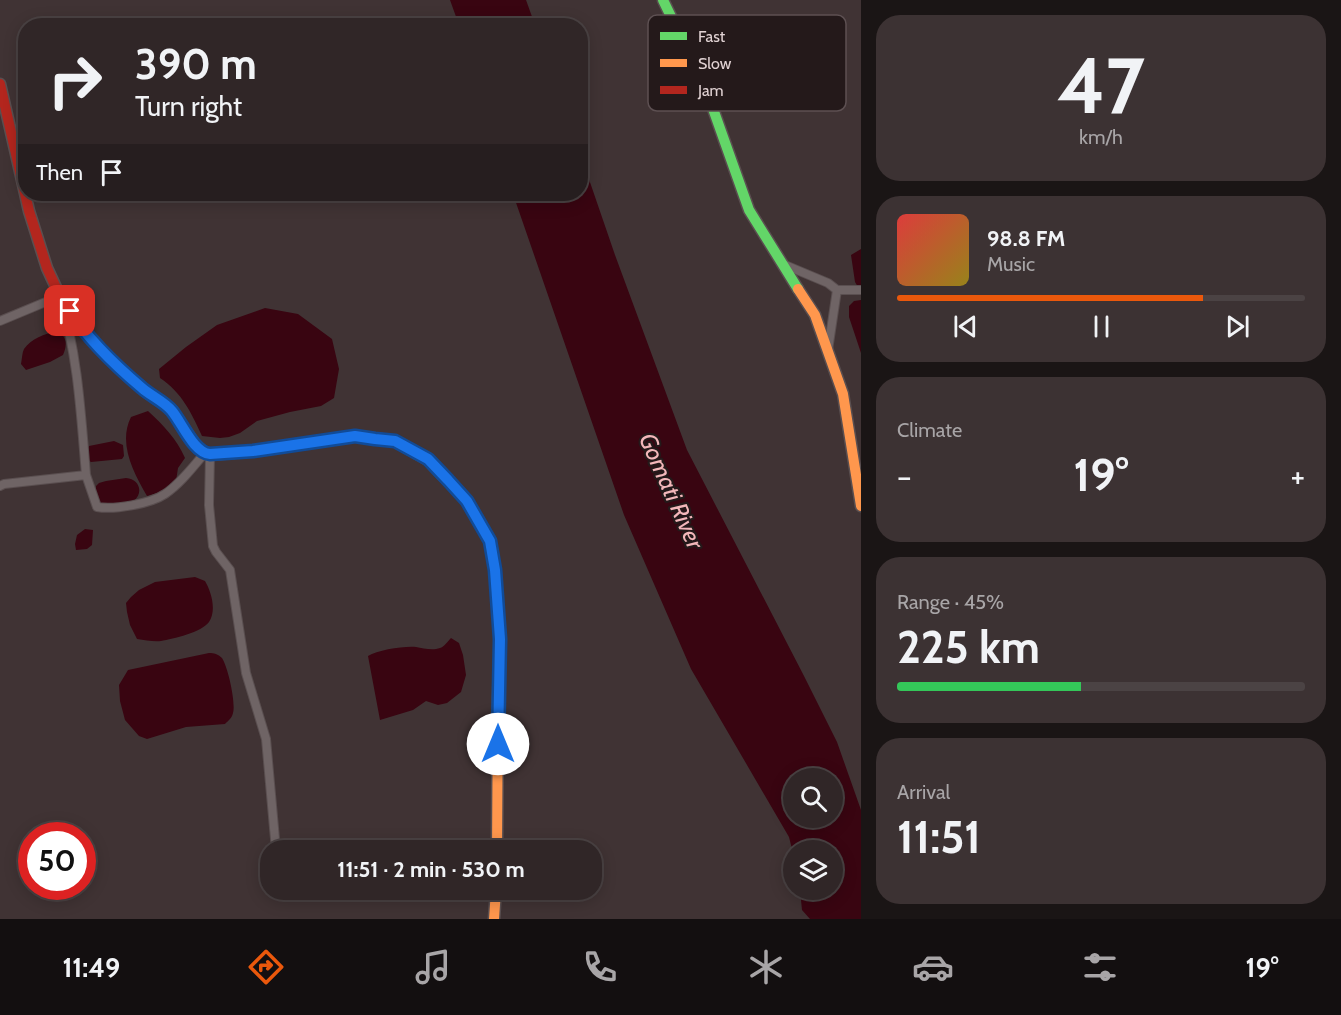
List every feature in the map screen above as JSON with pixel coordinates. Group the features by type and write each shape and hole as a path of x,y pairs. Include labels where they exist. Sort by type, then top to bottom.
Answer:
{"main road":[{"path":"663,0 670,15"},
{"path":"0,84 18,163"},
{"path":"714,111 749,210 815,315 843,394 861,506"},
{"path":"27,201 47,268 60,296 80,326 120,369 171,409 196,446 207,454 253,451 355,436 395,441 428,459 467,501 490,541 495,570 500,639 497,840"},
{"path":"494,919 495,900"}],"street":[{"path":"783,264 822,280 837,290 861,290"},
{"path":"828,351 837,290"},
{"path":"0,321 60,296 76,363 86,476 97,507 114,508 164,495 207,454"},
{"path":"207,454 213,546 230,570 246,673 266,739 275,840"},
{"path":"0,486 86,476"}],"water":[{"path":"450,0 526,0 532,18 456,18"},
{"name":"Gomati River","path":"588,176 687,450 837,742 861,810 861,919 810,919 802,910 801,900 843,900 843,840 790,840 784,828 843,828 843,768 783,768 783,827 691,669 624,515 515,201 588,201"},
{"path":"861,249 861,286 858,287 855,282 851,255"},
{"path":"861,300 861,353 849,317 849,306 854,301"},
{"path":"265,308 298,314 332,339 339,369 334,398 321,406 257,421 240,433 229,437 202,436 190,411 180,397 160,378 159,369 217,325"},
{"path":"60,333 66,341 63,355 26,370 21,364 24,349 38,337"},
{"path":"148,411 178,444 185,458 178,468 176,481 164,491 147,496 132,467 126,437 131,417"},
{"path":"114,441 123,445 122,459 91,462 88,460 86,452 89,446"},
{"path":"126,478 137,483 139,487 139,494 134,501 109,506 98,501 96,486 99,483"},
{"path":"85,529 93,530 92,545 87,549 76,550 77,535"},
{"path":"195,577 205,581 211,595 213,612 209,622 194,632 173,639 158,641 137,639 127,612 126,603 131,597 155,582"},
{"path":"451,638 459,643 463,655 466,675 461,692 447,703 438,705 426,701 413,710 380,720 368,656 398,648 437,649"},
{"path":"209,653 222,658 227,669 234,708 230,719 225,724 186,727 147,739 139,736 125,720 120,701 119,685 128,670"}],"traffic: fast":[{"path":"663,0 670,15"},
{"path":"714,111 749,210 798,289"},
{"path":"122,371 171,409 204,454 253,451 355,436 395,441 428,460 467,501 490,541 495,570"}],"traffic: slow":[{"path":"798,289 815,315 843,394 861,506"},
{"path":"495,570 500,639 497,840"},
{"path":"494,919 495,900"}],"traffic: jam":[{"path":"0,84 18,163"},
{"path":"27,201 47,268 60,296 79,326 122,371"}],"route":[{"path":"70,311 80,326 120,369 171,409 204,454 253,451 355,436 395,441 428,459 467,501 490,541 495,570 500,639 498,744"}]}
